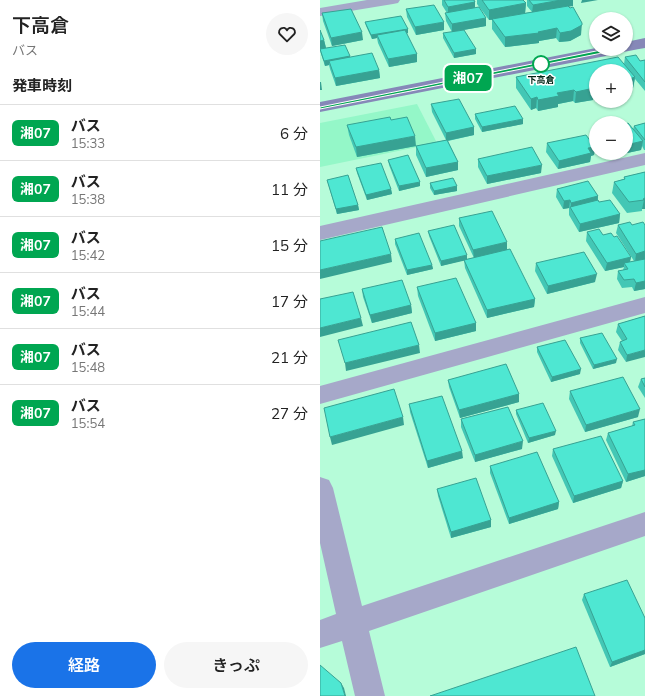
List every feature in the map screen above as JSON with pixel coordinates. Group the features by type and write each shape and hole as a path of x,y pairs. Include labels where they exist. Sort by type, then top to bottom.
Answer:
{"street":[{"path":"320,12 343,4 393,0"},
{"path":"633,46 645,43"},
{"path":"320,107 589,54"},
{"path":"320,233 645,159"},
{"path":"320,395 645,305"},
{"path":"320,488 370,696"},
{"path":"320,634 645,524"}],"shaded area":[{"path":"417,104 437,143 320,167 320,123"}],"building":[{"path":"444,0 474,0 475,2 448,7"},
{"path":"482,0 523,0 526,3 489,10"},
{"path":"529,0 561,0 533,5"},
{"path":"434,5 444,22 415,27 406,9"},
{"path":"568,6 570,8 573,7 582,25 571,31 560,33 557,28 538,32 539,33 505,37 492,19"},
{"path":"479,7 486,18 452,24 445,13"},
{"path":"351,9 362,32 331,38 322,13"},
{"path":"401,16 408,29 371,35 365,22"},
{"path":"320,30 324,40 320,41"},
{"path":"405,30 417,54 388,59 377,35"},
{"path":"464,30 476,49 454,53 443,33"},
{"path":"345,45 350,56 324,61 320,49"},
{"path":"372,53 379,70 335,78 329,61"},
{"path":"636,55 640,61 645,60 645,82 633,67 633,64 631,64 625,57"},
{"path":"618,57 624,64 589,64 589,89 576,92 574,90 557,93 559,96 538,100 537,97 531,99 516,77"},
{"path":"459,99 474,127 446,133 431,104"},
{"path":"515,106 523,119 482,127 475,114"},
{"path":"390,117 391,120 407,117 415,136 356,147 347,125"},
{"path":"645,123 645,140 634,126"},
{"path":"633,129 643,141 633,143"},
{"path":"586,135 589,139 589,154 559,161 547,143"},
{"path":"447,140 458,162 426,168 416,146"},
{"path":"532,147 542,165 487,176 478,159"},
{"path":"408,155 420,182 399,186 388,160"},
{"path":"381,163 391,189 366,195 356,168"},
{"path":"645,172 644,200 629,202 614,182 625,179 624,177"},
{"path":"348,175 358,205 336,209 327,180"},
{"path":"453,178 457,186 434,191 430,183"},
{"path":"588,181 598,196 571,203 570,200 564,201 557,189"},
{"path":"598,200 599,202 610,200 620,214 580,224 570,207"},
{"path":"492,211 507,242 473,250 459,218"},
{"path":"630,222 632,225 643,222 645,225 645,251 636,254 618,225"},
{"path":"454,225 467,255 441,261 428,231"},
{"path":"382,227 391,254 320,270 320,241"},
{"path":"599,229 603,235 611,233 614,237 617,236 631,257 607,263 587,232"},
{"path":"419,233 432,265 407,270 395,239"},
{"path":"510,249 535,299 487,310 464,260"},
{"path":"584,252 597,274 548,286 536,263"},
{"path":"645,259 645,281 636,283 634,279 624,280 618,271 628,269 624,263"},
{"path":"456,278 476,323 435,333 417,287"},
{"path":"402,280 411,305 370,315 362,289"},
{"path":"353,292 361,318 320,328 320,299"},
{"path":"645,316 645,350 627,355 620,342 627,339 618,324"},
{"path":"411,322 419,345 345,363 338,340"},
{"path":"602,333 617,359 594,365 580,338"},
{"path":"565,340 581,369 552,377 537,347"},
{"path":"506,364 519,394 459,410 448,380"},
{"path":"623,377 640,409 586,425 570,391"},
{"path":"645,378 645,387 641,379"},
{"path":"394,389 403,417 330,437 324,408"},
{"path":"442,396 462,451 427,461 409,404"},
{"path":"543,403 556,431 529,438 516,410"},
{"path":"508,407 523,441 475,455 461,419"},
{"path":"645,419 645,470 628,474 608,433 635,425 633,422"},
{"path":"601,436 623,481 574,496 553,449"},
{"path":"537,452 559,502 509,518 490,466"},
{"path":"476,478 491,520 451,532 437,489"},
{"path":"627,580 645,618 645,650 612,662 584,594"},
{"path":"576,647 595,696 430,696"},
{"path":"320,665 341,683 345,696 320,696"}],"bus line":[{"name":"湘07","path":"320,107 589,54"}],"place":[{"name":"下高倉","path":"541,64"}]}
